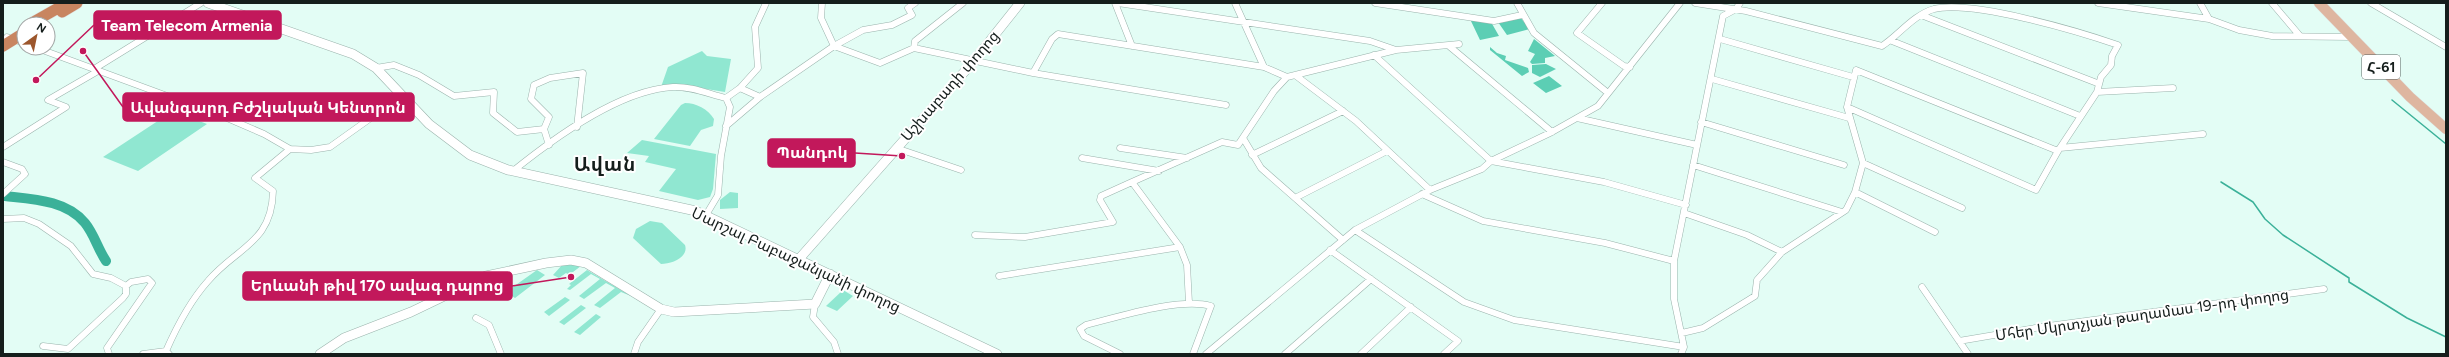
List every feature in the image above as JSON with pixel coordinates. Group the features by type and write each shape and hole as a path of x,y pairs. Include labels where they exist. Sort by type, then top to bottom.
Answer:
{"highway":[{"path":"44,16 67,3"},
{"path":"54,16 77,3"},
{"path":"7,40 16,33"}],"main road":[{"name":"Մարշալ Բաբաջանյանի փողոց","path":"208,3 353,54 376,68 429,124 451,143 470,155 513,171 689,209 706,215 997,354"},
{"name":"Աշխաբադի փողոց","path":"798,259 973,62 1020,3"},
{"name":"Հ-61","path":"2319,3 2410,96 2446,129"},
{"path":"320,354 344,338 411,312 486,276 546,263 571,260 586,263 661,309 674,312 815,304 830,274"}],"street":[{"path":"3,148 66,107 48,100 201,3"},
{"path":"513,171 577,127 621,102 666,88 683,88 726,98 740,88 758,68 753,26 757,16 766,3"},
{"path":"822,3 821,18 834,46 880,63 888,62 900,52 914,48 973,62 1033,73 1226,105"},
{"path":"726,126 760,97 834,46 863,30 903,21 912,15 908,8 915,3"},
{"path":"914,48 916,41 963,3"},
{"path":"1132,46 1116,3 1370,42 1396,50"},
{"path":"1235,3 1242,23 1264,67"},
{"path":"1374,3 1494,20 1522,15"},
{"path":"1517,3 1522,15 1534,33 1608,93"},
{"path":"1602,3 1577,34 1624,66 1630,67"},
{"path":"1206,354 1355,230 1430,190 1482,170 1491,161 1552,132 1598,106 1680,3"},
{"path":"1695,3 1736,9 1882,46 1892,41 1914,18 1934,9 1957,6 1988,10 2070,30 2118,45 2112,56 2111,65 2106,69 2097,83 2097,92 2059,149 2036,190 1847,107"},
{"path":"1681,354 1684,346 1674,299 1674,261 1701,122 1720,39 1723,16 1736,9 1740,3"},
{"path":"2098,3 2209,18 2239,30 2272,36 2351,37"},
{"path":"2200,3 2209,18"},
{"path":"2272,3 2300,36"},
{"path":"2371,3 2446,47"},
{"path":"1921,15 2097,83"},
{"path":"1033,73 1052,39 1058,34 1264,67 1287,78"},
{"path":"1720,39 1853,77"},
{"path":"1892,41 2080,116"},
{"path":"975,235 992,238 1043,234 1113,222 1100,200 1101,196 1160,171 1222,142 1238,144 1274,91 1287,78 1396,50 1459,44"},
{"path":"1449,46 1552,132"},
{"path":"56,55 227,118 264,134 290,149 311,150 330,147 403,95"},
{"path":"1374,55 1491,161 1604,182 1686,205"},
{"path":"376,68 394,65 419,75 454,96 494,92 492,112 518,132 544,129"},
{"path":"1682,333 1703,328 1755,296 1756,280 1782,252 1846,210 1855,192 1863,163 1847,107 1853,77 1856,70 2059,149 2203,134"},
{"path":"549,145 544,129 549,117 531,99 534,85 550,78 583,73 577,127"},
{"path":"1295,75 1344,112 1430,190"},
{"path":"1712,79 1849,118"},
{"path":"740,88 760,97"},
{"path":"2097,92 2173,88"},
{"path":"706,215 718,195 726,126 730,107 726,98"},
{"path":"1252,155 1344,112"},
{"path":"1577,118 1697,145"},
{"path":"1701,122 1844,165"},
{"path":"1243,138 1261,168 1342,240"},
{"path":"896,148 961,170"},
{"path":"1120,148 1187,158"},
{"path":"143,354 168,353 198,294 210,278 253,241 269,223 274,206 273,190 255,178 290,149"},
{"path":"1295,198 1387,151"},
{"path":"1082,158 1160,171"},
{"path":"3,162 22,169 24,174 3,194"},
{"path":"1863,163 1962,208"},
{"path":"1693,165 1842,212"},
{"path":"1132,182 1180,247 1187,265 1189,303"},
{"path":"1855,192 1935,232"},
{"path":"1422,194 1483,221 1605,243 1674,261"},
{"path":"1684,213 1747,235 1782,252"},
{"path":"3,219 24,218 39,224 71,246 93,274 111,278 126,286"},
{"path":"1355,230 1464,302 1481,310 1514,320 1684,346"},
{"path":"998,276 1180,247"},
{"path":"1330,250 1458,341 1444,354"},
{"path":"109,354 107,348 152,283 148,279 131,282 126,286"},
{"path":"1285,354 1371,279"},
{"path":"43,346 68,348 123,298 126,294 126,286"},
{"path":"1922,286 1968,354"},
{"name":"Մհեր Մկրտչյան թաղամաս 19-րդ փողոց","path":"1959,340 2041,327 2324,289"},
{"path":"1120,354 1084,336 1080,329 1086,325 1189,303 1205,303 1211,309 1200,332 1193,354"},
{"path":"815,304 813,317 818,327 835,341 838,354"},
{"path":"1361,354 1411,308"},
{"path":"634,354 638,342 661,309"},
{"path":"476,318 489,325 501,354"}],"green space":[{"path":"1520,17 1530,29 1507,35 1498,22"},
{"path":"1470,19 1491,22 1499,36 1480,40"},
{"path":"1534,39 1555,56 1545,58 1545,63 1532,64 1530,62 1535,54 1528,51"},
{"path":"1490,47 1497,53 1506,56 1505,60 1528,68 1529,72 1522,76 1490,50"},
{"path":"702,51 707,56 731,59 725,92 700,88 661,87 668,67"},
{"path":"1546,64 1556,69 1540,77 1532,73 1532,65"},
{"path":"1549,76 1562,86 1546,93 1533,83"},
{"path":"685,103 697,105 708,112 714,119 713,126 701,130 690,146 654,139 681,105"},
{"path":"173,111 207,124 138,171 103,157"},
{"path":"642,140 716,154 713,189 710,197 698,200 659,191 676,169 645,162 649,156 627,153"},
{"path":"730,192 738,193 738,208 720,209 720,200"},
{"path":"650,221 662,223 685,245 686,249 679,259 670,263 661,264 633,238 636,229"},
{"path":"575,262 581,266 569,275 566,273 559,278 553,275 563,264"},
{"path":"537,270 545,275 515,298 506,292"},
{"path":"587,270 631,296 621,292 600,308 594,305 615,288 606,283 584,299 579,296 600,279 591,274 570,290 567,289 571,285 569,284"},
{"path":"843,290 853,296 837,311 826,306"},
{"path":"565,297 570,300 549,316 544,312"},
{"path":"581,305 586,308 564,325 559,322"},
{"path":"596,314 601,317 580,335 574,332"}],"waterway":[{"path":"2392,100 2446,144"},
{"path":"2221,182 2253,202 2265,219 2283,235 2349,278 2349,282 2407,318 2446,337"},
{"path":"5,196 48,202 59,205 78,215 88,227 106,261"}],"place":[{"name":"Ավանգարդ Բժշկական Կենտրոն","path":"83,51"},
{"name":"Team Telecom Armenia","path":"36,80"},
{"name":"Պանդոկ","path":"902,156"},
{"name":"Երևանի թիվ 170 ավագ դպրոց","path":"571,277"}],"district":[{"name":"Ավան","path":"605,164"}]}
